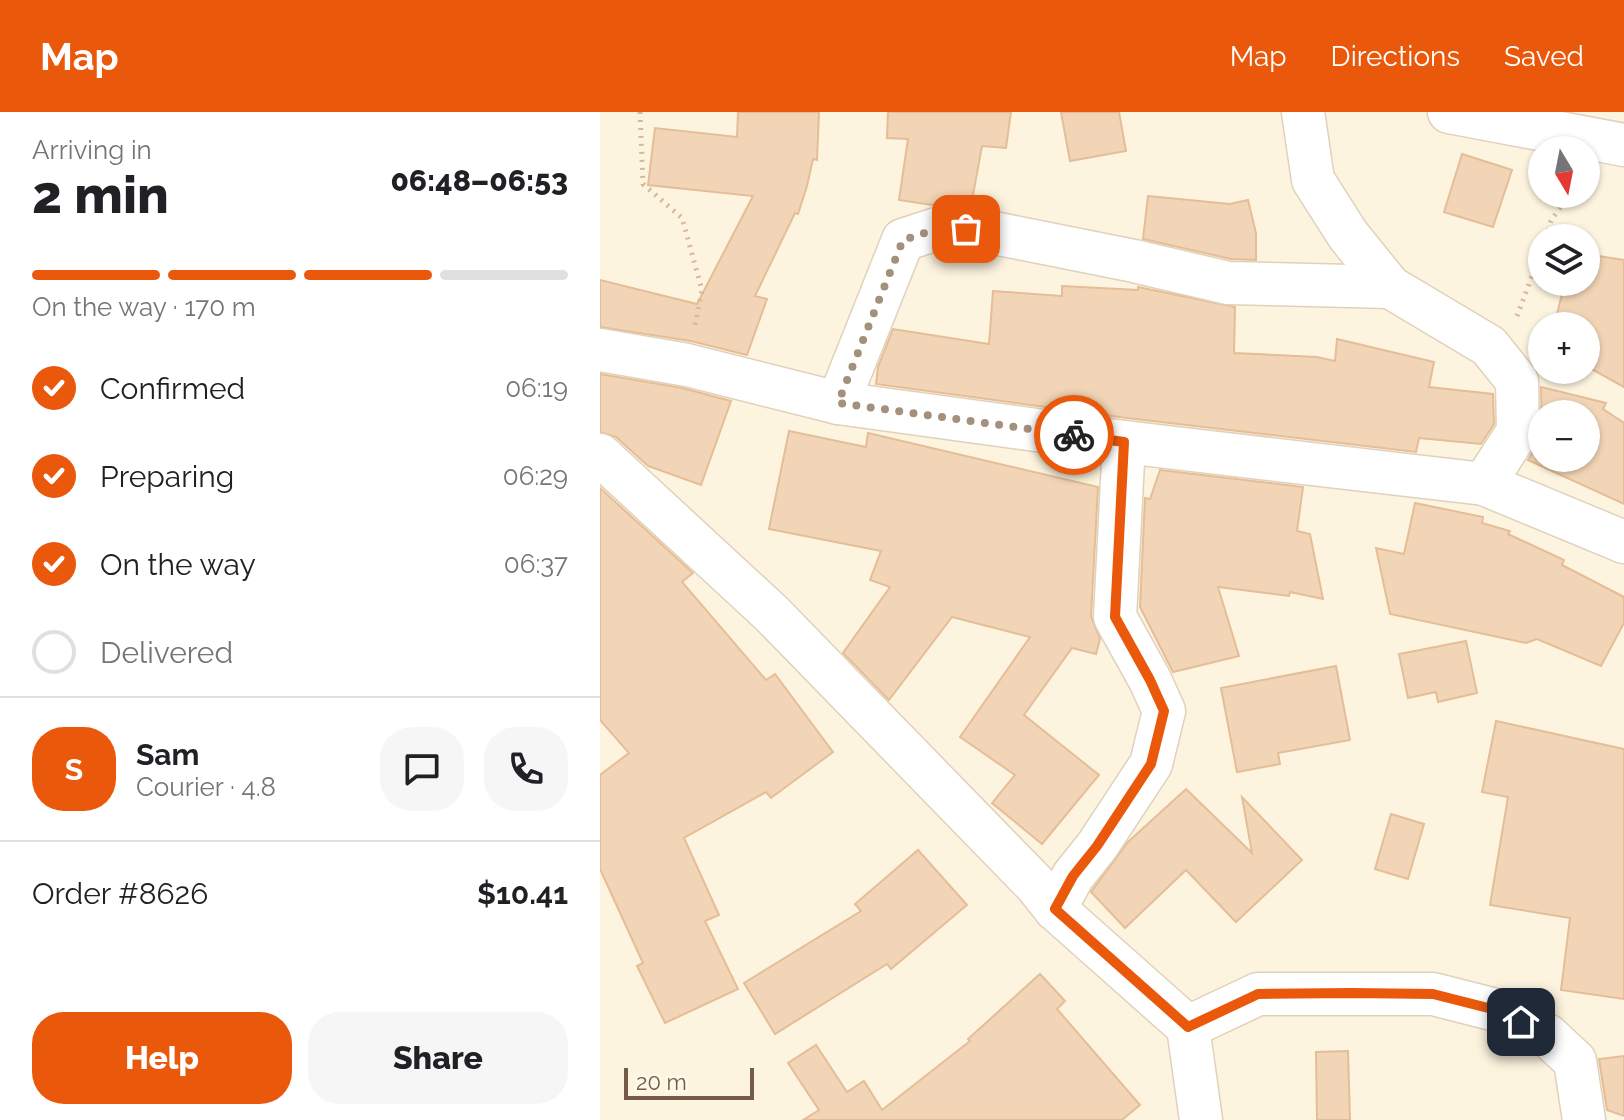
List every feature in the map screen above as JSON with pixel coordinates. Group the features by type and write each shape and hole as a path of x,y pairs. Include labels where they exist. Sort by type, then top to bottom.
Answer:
{"street":[{"path":"1303,112 1313,180 1348,235 1390,287 1489,346 1517,381 1518,431 1484,484"},
{"path":"1449,112 1624,145"},
{"path":"838,403 903,240 943,227 989,232 1228,283 1390,287"},
{"path":"600,350 687,365 838,403 1124,442 1484,484 1624,542"},
{"path":"1055,909 1073,876 1097,846 1151,764 1164,711 1115,617 1124,442"},
{"path":"600,455 771,613 1035,884 1055,909 1188,1027 1201,1120"},
{"path":"1188,1027 1258,994 1433,994 1496,1010 1547,1035 1575,1061 1584,1120"}],"path":[{"path":"640,112 643,184 682,218 702,290 687,365"},
{"path":"1489,346 1518,315 1528,288"}],"building":[{"path":"738,112 819,112 817,160 813,159 798,214 795,213 755,296 767,299 747,355 691,341 600,327 600,280 697,304 753,196 648,185 655,128 737,137"},
{"path":"888,112 1011,112 1006,148 982,146 971,206 899,200 908,139 887,138"},
{"path":"1061,112 1119,112 1126,151 1070,161"},
{"path":"1462,154 1512,170 1493,227 1444,212"},
{"path":"1148,196 1230,204 1248,200 1256,233 1256,260 1231,259 1143,239"},
{"path":"1600,256 1624,260 1624,387 1600,374 1600,312 1558,312 1562,296 1600,296"},
{"path":"1062,286 1138,290 1138,287 1235,307 1234,353 1317,357 1335,361 1337,339 1434,362 1429,387 1493,394 1494,424 1481,444 1419,438 1416,452 876,384 878,367 893,329 989,344 993,291 1062,296"},
{"path":"600,374 682,388 731,401 701,485 648,466 616,437 600,432"},
{"path":"1541,387 1594,400 1541,400"},
{"path":"1600,402 1606,403 1603,409 1624,423 1624,504 1554,472 1600,472"},
{"path":"789,431 866,447 868,433 1098,487 1091,616 1100,639 1096,654 1072,648 1024,715 1099,775 1042,844 992,803 1015,775 960,737 1030,637 952,617 889,700 843,653 890,587 870,580 881,551 769,529"},
{"path":"1160,470 1303,487 1297,531 1310,534 1323,599 1290,592 1289,596 1218,587 1239,656 1173,672 1140,607 1145,498 1150,499"},
{"path":"600,488 693,573 682,582 766,680 775,674 833,752 771,798 766,792 684,838 719,915 705,921 738,989 665,1023 637,966 643,963 600,869 600,775 629,753 600,720"},
{"path":"1415,503 1483,517 1482,523 1510,531 1508,534 1564,560 1562,565 1624,597 1624,623 1601,666 1537,639 1526,643 1390,614 1376,548 1404,554"},
{"path":"1466,641 1477,693 1438,702 1436,692 1408,698 1399,654"},
{"path":"1336,666 1350,740 1278,753 1280,764 1237,772 1221,688"},
{"path":"1496,721 1624,749 1624,999 1561,990 1570,918 1490,905 1508,797 1482,792"},
{"path":"1186,789 1252,853 1242,797 1302,860 1236,922 1186,870 1125,928 1091,892 1128,842"},
{"path":"1391,814 1424,824 1408,879 1375,869"},
{"path":"918,850 967,905 891,969 887,964 775,1034 744,983 861,911 855,904"},
{"path":"1040,974 1065,1001 1057,1009 1140,1105 1122,1120 803,1120 819,1110 788,1063 816,1045 847,1092 864,1081 882,1110 970,1041 968,1039"},
{"path":"1348,1051 1350,1120 1317,1120 1316,1052"},
{"path":"1624,1056 1624,1116 1607,1110 1599,1059"}],"way so far":[{"path":"966,229 943,227 903,240 838,403 1074,435"}],"route":[{"path":"1074,435 1124,442 1115,617 1164,711 1151,764 1097,846 1073,876 1055,909 1188,1027 1258,994 1433,994 1496,1010 1521,1022"}]}
